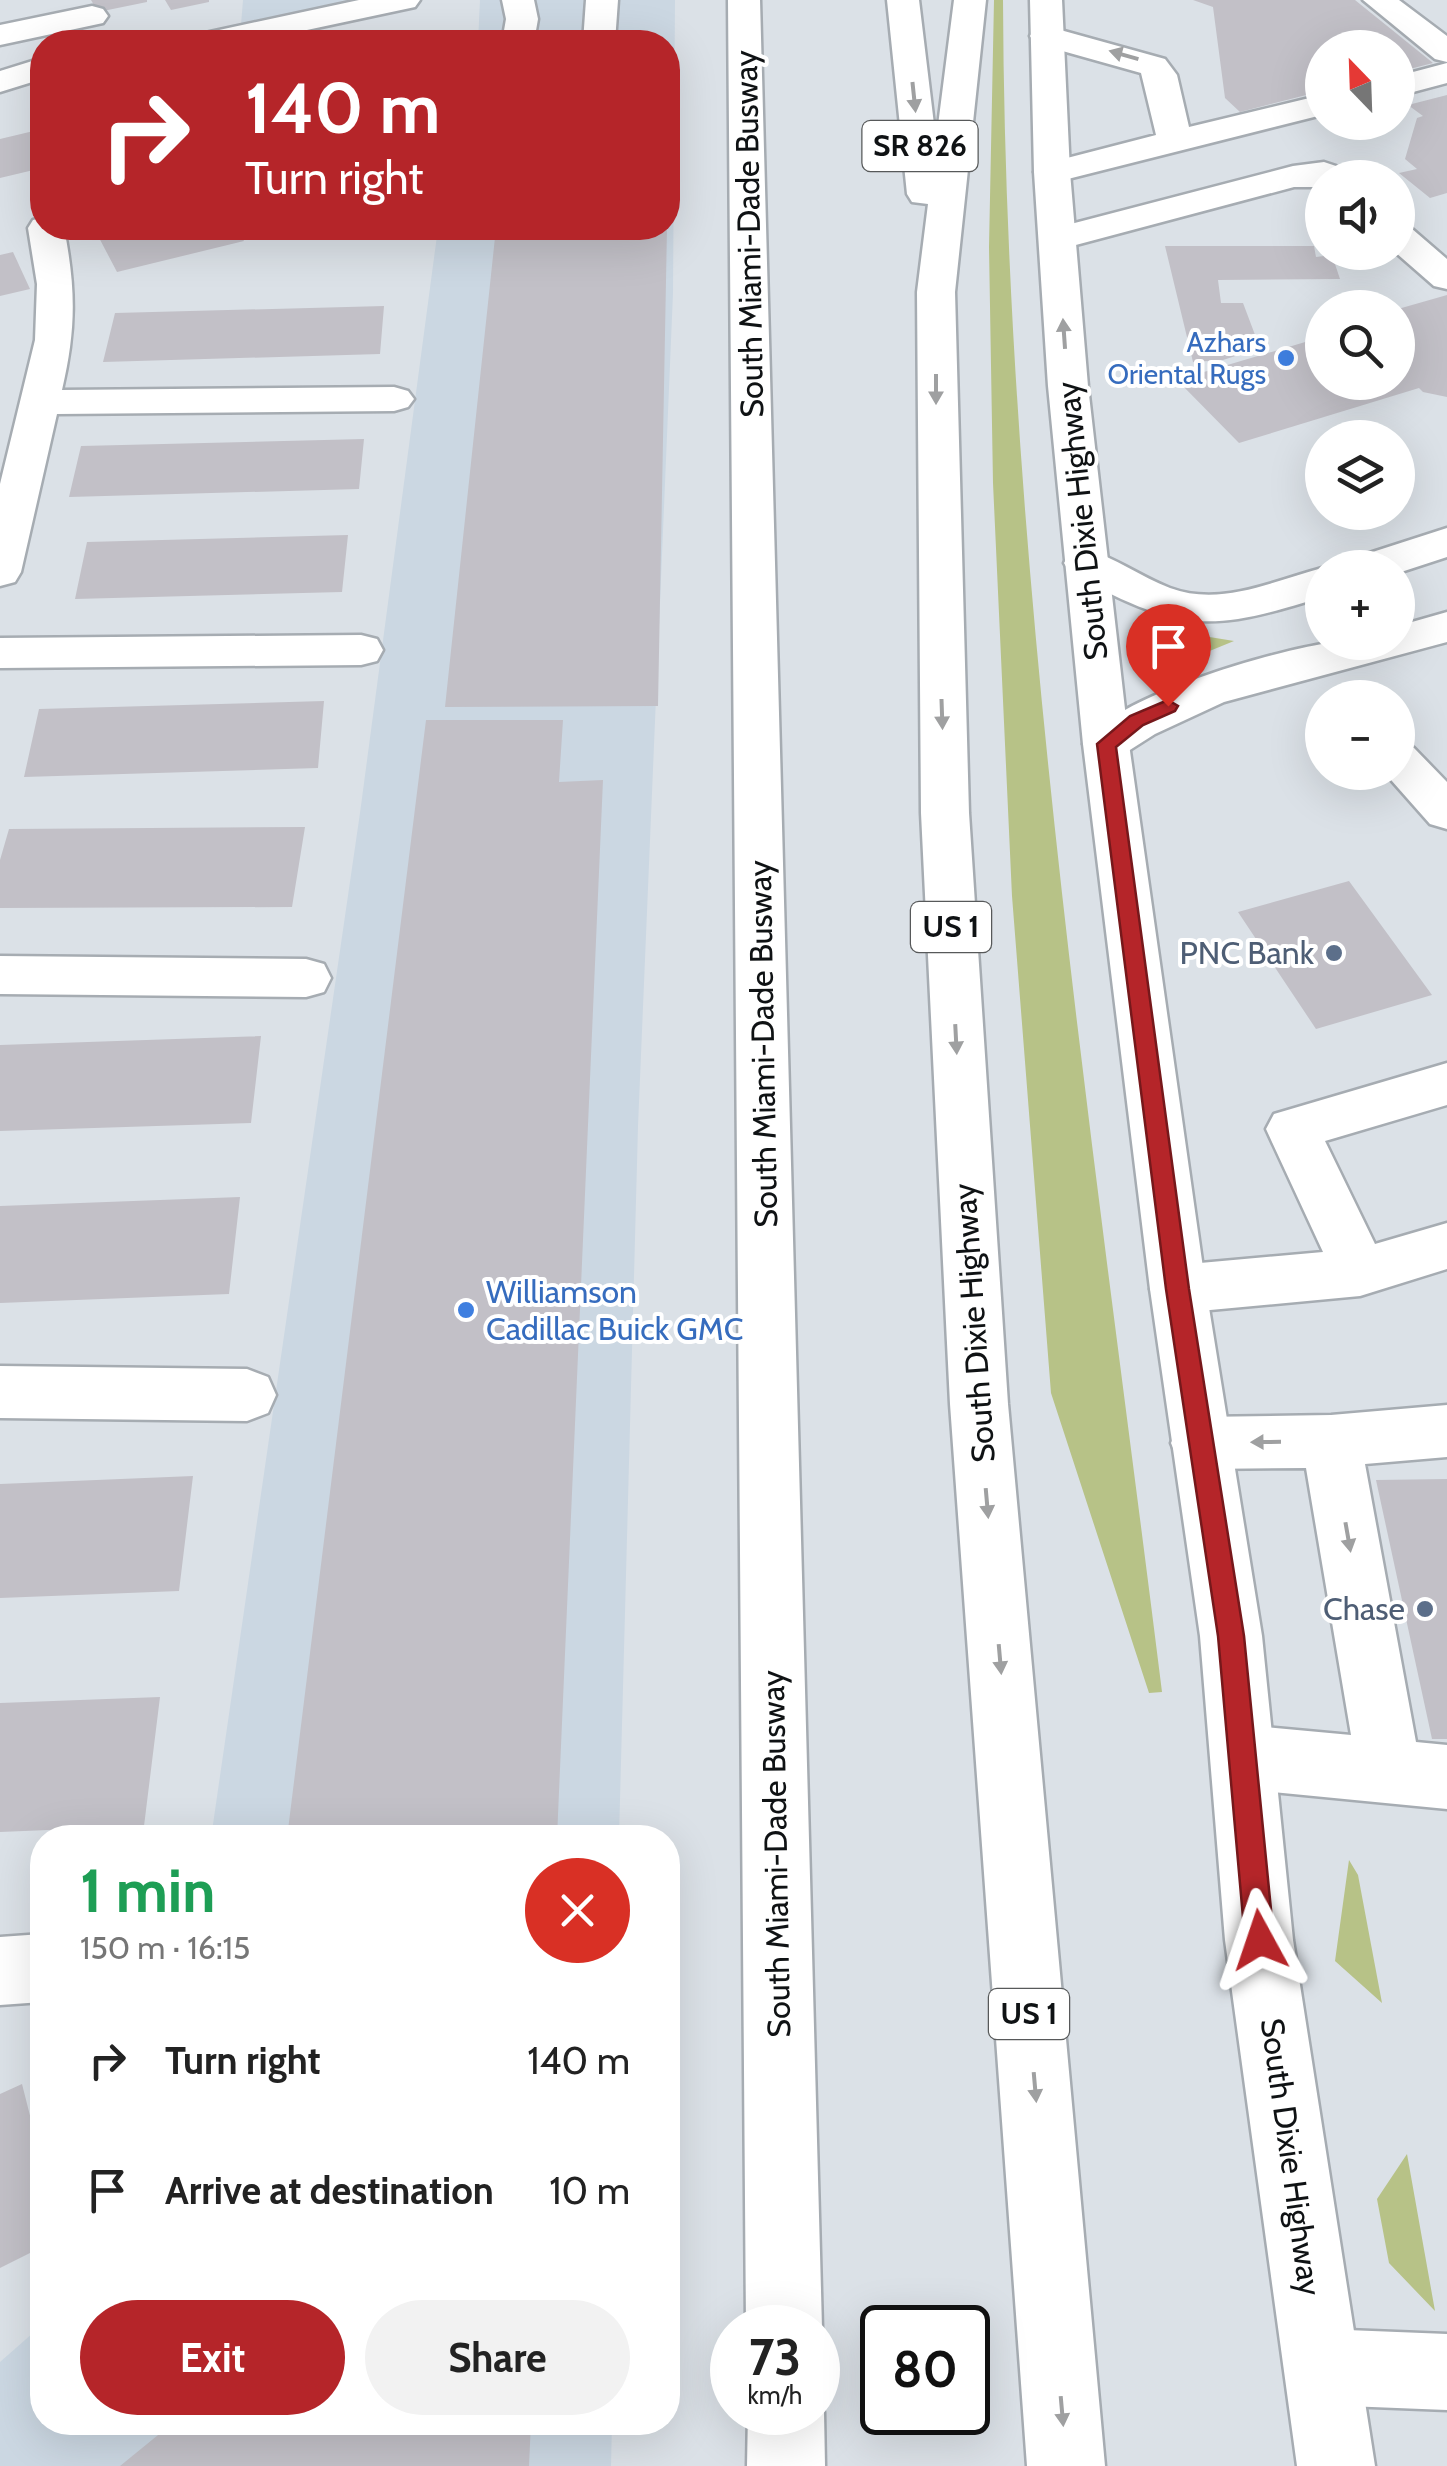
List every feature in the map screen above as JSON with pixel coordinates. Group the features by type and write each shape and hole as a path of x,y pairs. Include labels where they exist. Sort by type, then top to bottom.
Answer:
{"main road":[{"path":"249,30 324,8 404,0"},
{"path":"518,0 520,30"},
{"path":"600,30 602,0"},
{"name":"South Miami-Dade Busway","path":"744,0 784,2305"},
{"name":"SR 826","path":"904,0 936,292"},
{"name":"South Dixie Highway","path":"970,0 936,292 944,813 960,1138 1066,2466"},
{"path":"1379,0 1447,52"},
{"path":"0,35 92,16"},
{"path":"1046,18 1152,66 1160,74 1175,142"},
{"name":"South Dixie Highway","path":"1046,18 1057,239 1106,744 1178,1289 1231,1636 1260,1940 1336,2466"},
{"path":"0,82 30,72"},
{"path":"1415,81 1447,73"},
{"path":"0,94 30,91"},
{"path":"1052,172 1305,109"},
{"path":"1057,239 1305,175"},
{"path":"0,572 27,415 56,312 42,240"},
{"path":"1415,251 1447,278"},
{"path":"27,415 394,398"},
{"path":"1415,553 1447,542"},
{"path":"1086,563 1153,600 1207,612 1242,608 1305,588"},
{"path":"1242,608 1313,680"},
{"path":"1415,636 1447,627"},
{"path":"0,653 360,650"},
{"path":"1106,744 1137,721 1168,706 1260,673 1319,660"},
{"path":"1415,777 1447,812"},
{"path":"0,975 306,978"},
{"path":"1360,1272 1293,1129 1447,1084"},
{"path":"1178,1289 1360,1272 1447,1246"},
{"path":"0,1392 247,1395"},
{"path":"1200,1442 1331,1441 1447,1431"},
{"path":"1242,1758 1418,1774 1331,1441"},
{"path":"0,1971 30,1969"},
{"path":"1322,2367 1447,2372"},
{"path":"786,2435 786,2466"}],"shaded area":[{"path":"243,0 350,0 241,25"},
{"path":"480,0 675,0 675,30 479,30"},
{"path":"436,240 673,240 638,1126 619,1825 213,1825 360,813"},
{"path":"30,2336 30,2435 612,2435 611,2466 0,2466 0,2362"}],"green space":[{"path":"994,0 1003,0 1019,425 1057,848 1162,1692 1149,1693 1051,1393 1012,896 993,483 989,247"},
{"path":"1168,626 1185,633 1234,641 1173,666"},
{"path":"1349,1860 1358,1875 1382,2003 1335,1961"},
{"path":"1407,2154 1435,2311 1389,2263 1377,2199"}],"building":[{"path":"91,0 147,0 147,2 98,12"},
{"path":"165,0 209,0 209,2 171,10"},
{"path":"1193,0 1355,0 1392,30 1305,30 1305,95 1240,112 1225,98 1213,7"},
{"path":"1415,48 1433,63 1415,68"},
{"path":"1447,95 1447,193 1430,198 1415,186 1415,160 1405,159 1411,140 1415,140 1417,118 1423,116 1415,110 1415,103"},
{"path":"30,132 30,171 0,178 0,139"},
{"path":"100,240 244,241 117,272"},
{"path":"495,240 667,240 658,706 445,707"},
{"path":"1165,246 1305,246 1305,270 1337,270 1340,279 1218,280 1221,303 1243,303 1260,348 1223,360 1193,362"},
{"path":"13,252 30,289 0,296 0,255"},
{"name":"Azhars Oriental Rugs","path":"1447,295 1447,397 1415,389 1415,304"},
{"path":"384,306 380,354 103,362 115,313"},
{"name":"Azhars Oriental Rugs","path":"1305,342 1305,400 1380,400 1239,443 1177,380"},
{"path":"364,439 359,489 69,497 81,446"},
{"path":"348,535 342,592 75,599 87,542"},
{"path":"324,701 318,768 24,777 39,709"},
{"name":"Williamson Cadillac Buick GMC","path":"426,720 563,720 559,782 603,780 558,1825 289,1825"},
{"path":"305,827 292,907 0,908 0,860 9,829"},
{"name":"PNC Bank","path":"1349,881 1432,995 1316,1029 1238,912"},
{"path":"261,1036 251,1123 0,1131 0,1045"},
{"path":"240,1197 229,1294 0,1303 0,1206"},
{"path":"193,1476 179,1591 0,1598 0,1484"},
{"name":"Chase","path":"1447,1479 1447,1739 1432,1739 1376,1480"},
{"path":"160,1697 144,1825 30,1825 30,1831 0,1832 0,1703"},
{"path":"22,2084 30,2116 30,2253 0,2268 0,2094"},
{"path":"158,2435 530,2435 529,2466 120,2466"}],"place":[{"name":"Azhars Oriental Rugs","path":"1286,358"},
{"name":"PNC Bank","path":"1334,953"},
{"name":"Williamson Cadillac Buick GMC","path":"466,1310"},
{"name":"Chase","path":"1425,1609"}],"route":[{"path":"1168,706 1137,721 1106,744 1178,1289 1231,1636 1260,1940"}]}
